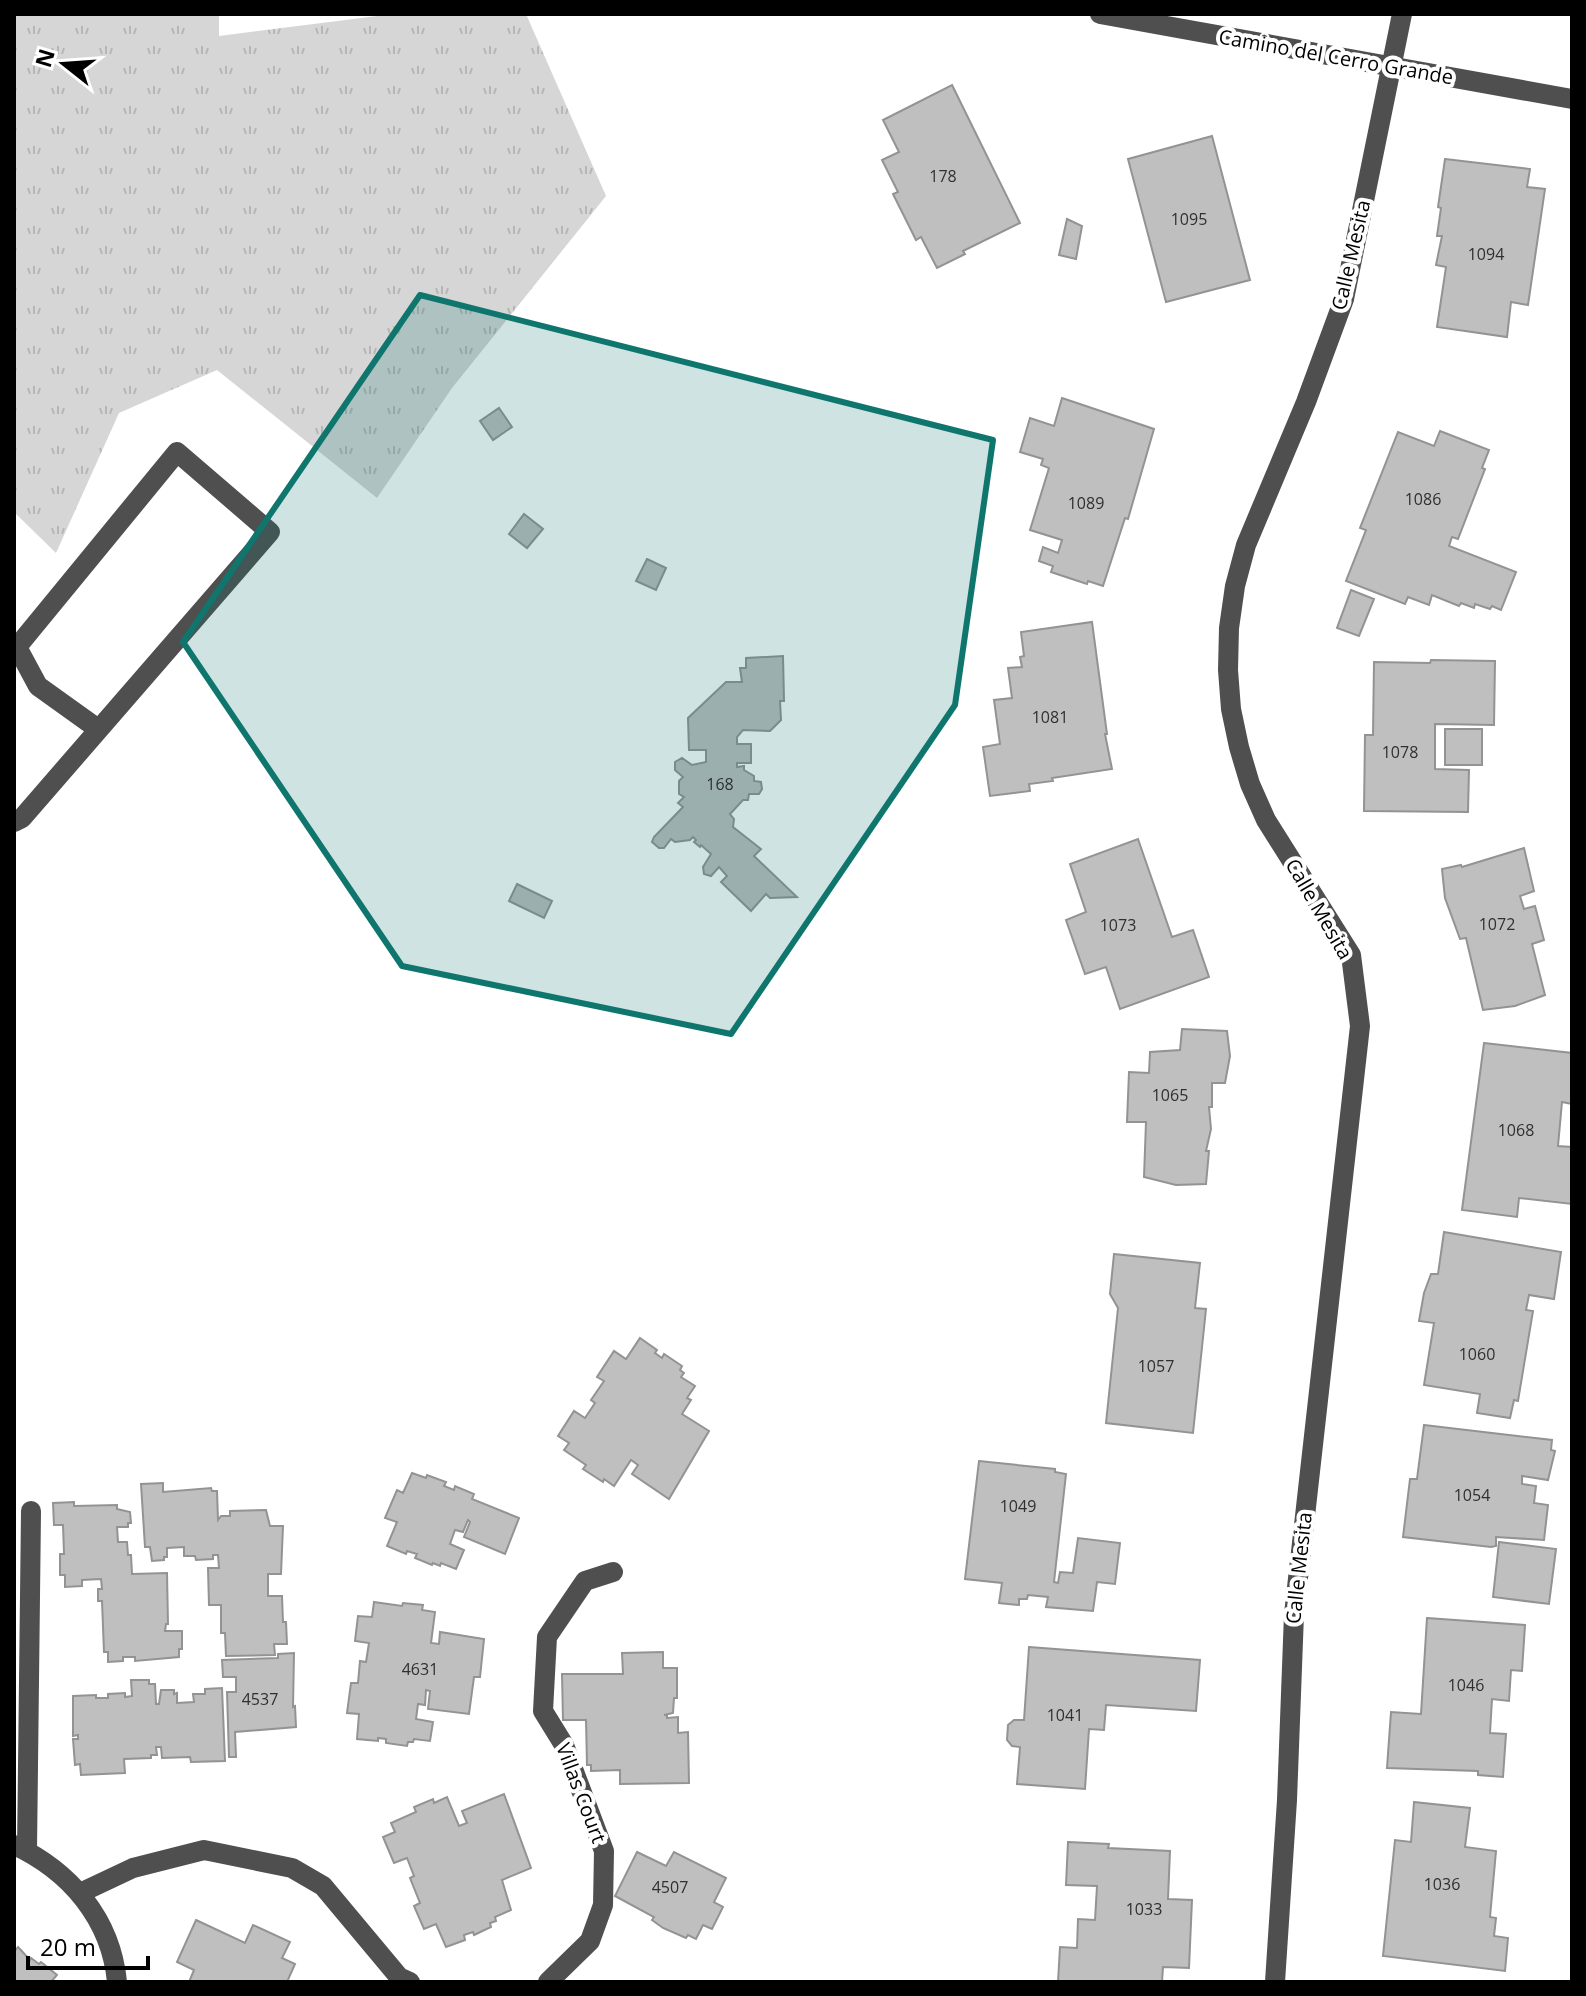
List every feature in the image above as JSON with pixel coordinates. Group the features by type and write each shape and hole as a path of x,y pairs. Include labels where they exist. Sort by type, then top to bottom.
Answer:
{"street":[{"name":"Camino del Cerro Grande","path":"1100,14 1572,99"},
{"name":"Calle Mesita","path":"1275,1982 1287,1800 1294,1614 1360,1026 1351,955 1266,820 1250,784 1231,709 1229,628 1235,586 1246,545 1306,402 1344,299 1402,14"},
{"path":"14,822 22,818 270,532 177,452 17,647 38,686 98,729"},
{"path":"31,1511 20,1848 59,1872 96,1915 108,1940 117,1982"},
{"name":"Villas Court","path":"548,1982 590,1941 603,1905 604,1851 564,1745 543,1711 547,1637 585,1581 613,1572"},
{"path":"80,1893 133,1868 204,1850 292,1868 323,1886 399,1977 410,1982"}],"highlighted area":[{"path":"420,295 993,440 955,705 731,1034 402,966 183,642"}],"green space":[{"path":"14,14 219,14 219,36 393,14 526,14 606,196 452,388 377,498 217,370 119,413 56,553 14,512"}],"building":[{"path":"952,85 1020,223 963,251 965,254 937,268 921,237 916,240 893,194 898,192 882,160 899,152 883,120"},
{"path":"1212,136 1250,280 1166,302 1128,159"},
{"path":"1445,159 1530,169 1527,187 1545,189 1528,305 1511,302 1507,337 1437,327 1446,267 1436,265 1442,236 1437,236 1441,208 1438,207"},
{"path":"1067,219 1082,226 1076,259 1059,255"},
{"path":"1062,398 1154,429 1128,519 1125,518 1103,586 1051,572 1053,566 1039,561 1043,547 1058,553 1062,540 1030,530 1049,468 1041,465 1043,459 1020,452 1030,418 1054,426"},
{"path":"499,408 512,427 493,440 480,421"},
{"path":"1440,431 1489,450 1482,468 1485,469 1458,539 1452,537 1449,546 1516,572 1501,610 1475,604 1474,608 1461,603 1459,606 1432,595 1429,605 1408,597 1405,604 1346,581 1366,530 1360,528 1398,432 1434,446"},
{"path":"524,514 543,529 527,548 509,534"},
{"path":"647,559 666,568 656,590 636,581"},
{"path":"1351,590 1374,599 1359,636 1337,628"},
{"path":"1092,622 1112,769 1052,778 1053,781 1029,784 1030,791 990,796 983,747 1000,744 994,700 1012,698 1008,668 1022,667 1021,632"},
{"path":"783,656 784,701 780,701 781,720 770,731 743,730 737,737 737,744 751,744 751,763 737,763 737,767 744,766 744,770 754,776 754,781 761,782 762,789 759,794 749,794 748,800 743,800 730,814 734,819 733,827 761,849 754,856 797,897 770,898 766,894 751,911 721,882 727,876 719,867 711,876 704,874 703,867 711,854 694,842 693,837 675,842 671,839 664,848 652,842 683,807 678,803 684,797 679,794 679,781 683,777 675,770 675,762 682,758 692,765 706,762 706,750 689,750 688,718 726,682 742,682 740,668 746,668 746,658"},
{"path":"1431,660 1495,661 1494,725 1435,724 1435,769 1469,770 1468,812 1364,811 1365,735 1373,735 1374,662 1430,663"},
{"path":"1445,729 1482,729 1482,765 1445,765"},
{"path":"1138,839 1172,937 1193,930 1209,977 1120,1009 1106,967 1085,974 1066,920 1086,912 1070,864"},
{"path":"1524,848 1534,891 1520,896 1524,909 1535,906 1544,940 1532,944 1545,995 1515,1006 1483,1010 1466,938 1460,939 1445,898 1442,869 1462,867"},
{"path":"517,884 552,901 544,918 509,901"},
{"path":"1182,1029 1227,1031 1230,1056 1225,1083 1212,1083 1206,1184 1176,1185 1144,1177 1146,1122 1127,1122 1129,1072 1149,1073 1150,1052 1180,1050"},
{"path":"1484,1043 1572,1053 1572,1104 1562,1102 1558,1146 1572,1147 1572,1204 1519,1198 1517,1217 1462,1210"},
{"path":"1444,1232 1561,1252 1554,1299 1529,1295 1526,1310 1533,1311 1518,1401 1514,1400 1510,1418 1477,1413 1480,1394 1424,1385 1434,1323 1419,1321 1431,1274 1438,1274"},
{"path":"1114,1254 1200,1263 1195,1308 1206,1309 1193,1433 1106,1423 1118,1308 1110,1294"},
{"path":"640,1338 657,1350 655,1353 662,1358 664,1354 682,1366 680,1370 684,1373 681,1377 695,1386 682,1414 709,1431 669,1499 632,1474 638,1465 631,1460 614,1486 604,1479 603,1482 583,1469 586,1465 564,1450 569,1443 558,1436 574,1411 585,1418 595,1403 591,1400 604,1381 597,1377 614,1351 626,1359"},
{"path":"1424,1425 1552,1440 1551,1450 1555,1451 1548,1480 1522,1476 1522,1484 1536,1486 1534,1503 1548,1505 1544,1540 1496,1537 1496,1546 1491,1547 1403,1537 1410,1479 1417,1479"},
{"path":"979,1461 1055,1469 1055,1472 1066,1474 1054,1582 1058,1583 1060,1572 1073,1573 1078,1538 1120,1543 1115,1584 1097,1582 1093,1611 1046,1607 1048,1597 1028,1595 1027,1599 1019,1599 1019,1605 999,1603 1002,1583 965,1579"},
{"path":"412,1473 446,1482 444,1486 454,1490 455,1486 474,1494 472,1499 519,1518 505,1554 464,1537 470,1522 468,1520 463,1532 455,1530 450,1544 464,1550 456,1569 441,1563 440,1566 432,1565 415,1558 417,1554 407,1551 406,1554 387,1546 397,1522 385,1518 397,1490 403,1493"},
{"path":"163,1483 163,1492 211,1488 217,1491 218,1520 221,1516 230,1516 230,1511 266,1510 270,1526 283,1526 281,1574 268,1574 268,1596 282,1596 283,1622 286,1622 287,1644 274,1644 275,1655 226,1656 225,1633 221,1633 221,1605 209,1605 208,1568 219,1568 218,1555 213,1555 213,1559 196,1560 195,1556 184,1556 184,1547 167,1548 164,1560 152,1561 150,1547 145,1547 141,1484"},
{"path":"74,1502 74,1506 117,1505 117,1509 130,1512 131,1523 128,1527 117,1527 118,1542 127,1542 132,1574 167,1573 168,1624 165,1631 182,1631 179,1657 135,1661 135,1657 123,1657 123,1661 108,1662 108,1652 104,1652 102,1601 98,1601 101,1579 82,1580 82,1586 65,1587 65,1575 60,1575 60,1554 64,1554 63,1525 54,1525 53,1503"},
{"path":"1499,1542 1556,1549 1549,1604 1493,1597"},
{"path":"374,1602 423,1605 422,1610 435,1612 431,1643 439,1644 440,1632 484,1639 480,1677 474,1677 469,1714 428,1709 430,1691 426,1690 425,1705 418,1704 416,1719 433,1722 430,1741 414,1739 407,1746 386,1743 386,1739 357,1739 359,1714 347,1713 351,1683 358,1683 360,1661 366,1662 369,1643 355,1641 358,1616 372,1617"},
{"path":"1427,1618 1525,1625 1522,1671 1511,1670 1509,1701 1492,1699 1490,1733 1506,1734 1503,1777 1478,1775 1478,1771 1387,1768 1391,1712 1421,1714"},
{"path":"1029,1647 1200,1660 1196,1711 1106,1705 1104,1730 1089,1729 1085,1789 1017,1784 1020,1747 1012,1746 1007,1740 1008,1725 1014,1720 1024,1720"},
{"path":"663,1652 663,1668 677,1668 677,1698 674,1698 673,1713 664,1715 667,1718 678,1717 678,1733 688,1732 689,1783 620,1784 620,1770 591,1771 591,1765 587,1765 586,1720 563,1720 562,1674 623,1674 622,1653"},
{"path":"294,1653 293,1707 296,1727 235,1732 236,1757 229,1757 227,1692 236,1692 236,1677 223,1677 222,1660 278,1658 278,1654"},
{"path":"131,1680 149,1680 149,1684 155,1684 156,1704 159,1704 161,1690 174,1690 177,1703 194,1702 193,1694 205,1694 205,1689 222,1688 225,1761 191,1762 190,1757 162,1758 161,1747 156,1747 157,1755 151,1755 151,1758 124,1759 125,1773 81,1775 80,1764 75,1765 73,1739 78,1739 78,1735 73,1736 73,1696 108,1698 108,1694 125,1693 125,1697 132,1696"},
{"path":"504,1794 531,1868 502,1880 511,1910 495,1917 496,1921 490,1923 491,1927 474,1935 473,1932 464,1935 465,1940 446,1947 436,1924 424,1929 414,1906 420,1903 410,1878 414,1876 407,1858 394,1863 383,1837 395,1832 391,1823 416,1812 414,1807 433,1799 434,1803 447,1797 459,1826 467,1823 462,1811"},
{"path":"1414,1802 1470,1808 1465,1847 1496,1851 1490,1917 1496,1918 1494,1936 1508,1938 1505,1971 1383,1956 1395,1840 1411,1842"},
{"path":"1068,1842 1109,1844 1108,1848 1170,1851 1168,1899 1192,1900 1189,1968 1163,1967 1162,1982 1058,1982 1060,1947 1077,1948 1078,1919 1095,1920 1097,1886 1066,1885"},
{"path":"637,1852 666,1866 674,1852 726,1878 714,1902 723,1907 712,1929 703,1925 696,1939 688,1935 686,1938 663,1928 652,1920 654,1917 615,1896"},
{"path":"196,1920 245,1943 253,1925 290,1942 282,1958 295,1964 287,1982 189,1982 194,1970 177,1962"},
{"path":"18,1947 30,1960 41,1962 57,1975 51,1982 14,1982 14,1952"}]}
